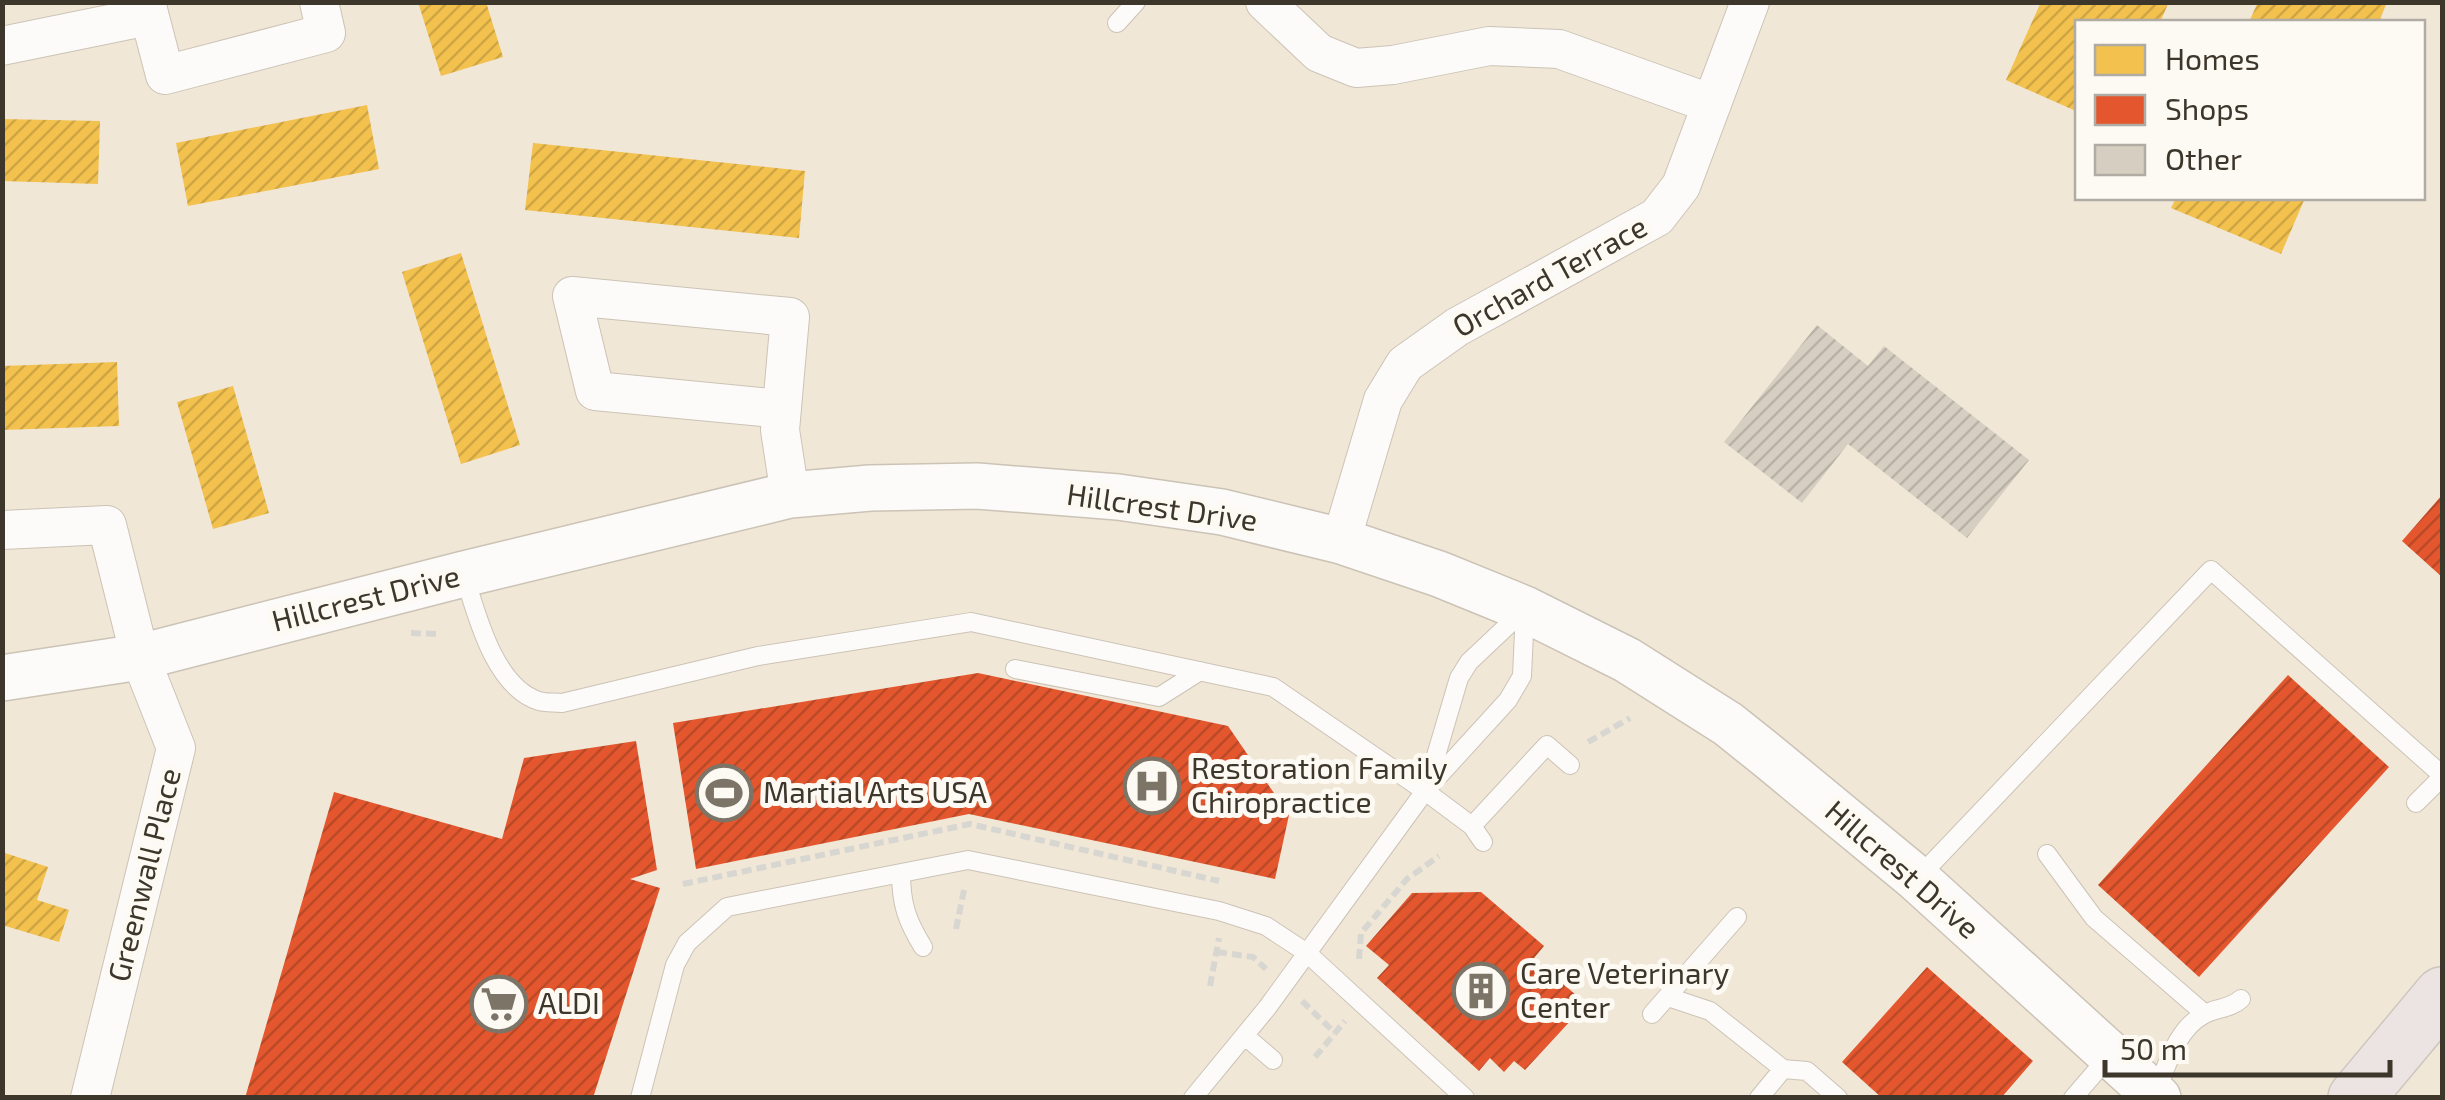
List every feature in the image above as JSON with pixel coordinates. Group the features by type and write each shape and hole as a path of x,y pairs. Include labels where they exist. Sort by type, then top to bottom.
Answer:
{"main road":[{"path":"2356,1098 2442,996"}],"street":[{"path":"2,46 148,9 165,75 326,34 319,2"},
{"path":"1265,2 1319,52 1356,68 1393,65 1489,46 1559,50 1712,104"},
{"name":"Orchard Terrace","path":"1341,541 1383,400 1405,364 1458,327 1657,217 1681,186 1750,2"},
{"path":"782,410 595,391 572,296 790,317 782,410 780,430 790,496"},
{"name":"Hillcrest Drive","path":"2,678 140,657 790,496 870,488 976,486 1100,496 1222,512 1341,541 1439,574 1524,609 1627,660 1728,724 1916,879 2156,1096"},
{"name":"Greenwall Place","path":"2,530 107,525 140,657 176,748 90,1098"}],"lane":[{"path":"1116,23 1136,2"},
{"path":"1916,879 2211,570 2442,776 2416,802"},
{"path":"464,574 494,658 519,689 538,701 562,702 758,656 972,622 1273,687 1425,791 1472,826 1482,842"},
{"path":"1425,791 1459,678 1469,662 1524,609"},
{"path":"1193,1098 1307,954 1425,791 1508,700 1522,676 1524,609"},
{"path":"1015,669 1159,697 1200,671"},
{"path":"1472,826 1547,745 1570,765"},
{"path":"2048,854 2094,918 2205,1014"},
{"path":"640,1098 676,964 687,943 727,907 968,860 1219,911 1266,926 1307,954 1466,1098"},
{"path":"901,873 906,918 923,947"},
{"path":"1652,1014 1737,917"},
{"path":"1668,997 1710,1010 1783,1069 1807,1071 1838,1098"},
{"path":"2156,1096 2173,1050 2188,1028 2205,1014 2232,1007 2240,999"},
{"path":"1244,1036 1272,1060"},
{"path":"2073,1098 2111,1055"},
{"path":"1759,1098 1783,1069"}],"path":[{"path":"1588,742 1630,718"},
{"path":"1359,960 1362,933 1407,879 1439,856"},
{"path":"1314,1057 1346,1020"}],"building: Homes":[{"path":"418,2 486,2 503,57 441,76"},
{"path":"2041,2 2169,2 2161,20 2075,20 2075,111 2006,80"},
{"path":"2258,2 2387,2 2380,20 2250,20"},
{"path":"367,105 379,169 188,206 176,143"},
{"path":"2,119 100,121 98,184 2,181"},
{"path":"533,143 805,171 799,238 525,210"},
{"path":"2175,200 2304,200 2281,254 2171,208"},
{"path":"461,253 520,445 461,464 402,272"},
{"path":"117,362 119,426 2,430 2,366"},
{"path":"233,386 269,513 213,529 177,402"},
{"path":"2,852 48,867 37,900 69,910 59,942 2,925"}],"building: Shops":[{"path":"2442,495 2442,577 2402,541"},
{"path":"978,673 1228,726 1289,815 1275,879 969,814 696,869 673,723"},
{"path":"2288,675 2389,767 2199,977 2098,885"},
{"path":"636,741 657,870 630,879 660,888 593,1098 245,1098 334,792 502,839 524,758"},
{"name":"Care Veterinary Center","path":"1481,892 1544,946 1534,958 1586,1004 1525,1070 1514,1061 1504,1072 1490,1058 1479,1071 1377,978 1389,965 1366,946 1412,893"},
{"path":"1927,967 2033,1061 2001,1098 1882,1098 1842,1062"}],"building: Other":[{"path":"1817,325 1868,366 1884,346 2029,460 1967,538 1848,444 1802,503 1724,442"}],"place":[{"name":"Restoration Family Chiropractice","path":"1152,786"},
{"name":"Martial Arts USA","path":"724,793"},
{"name":"Care Veterinary Center","path":"1481,991"},
{"name":"ALDI","path":"499,1004"}]}
